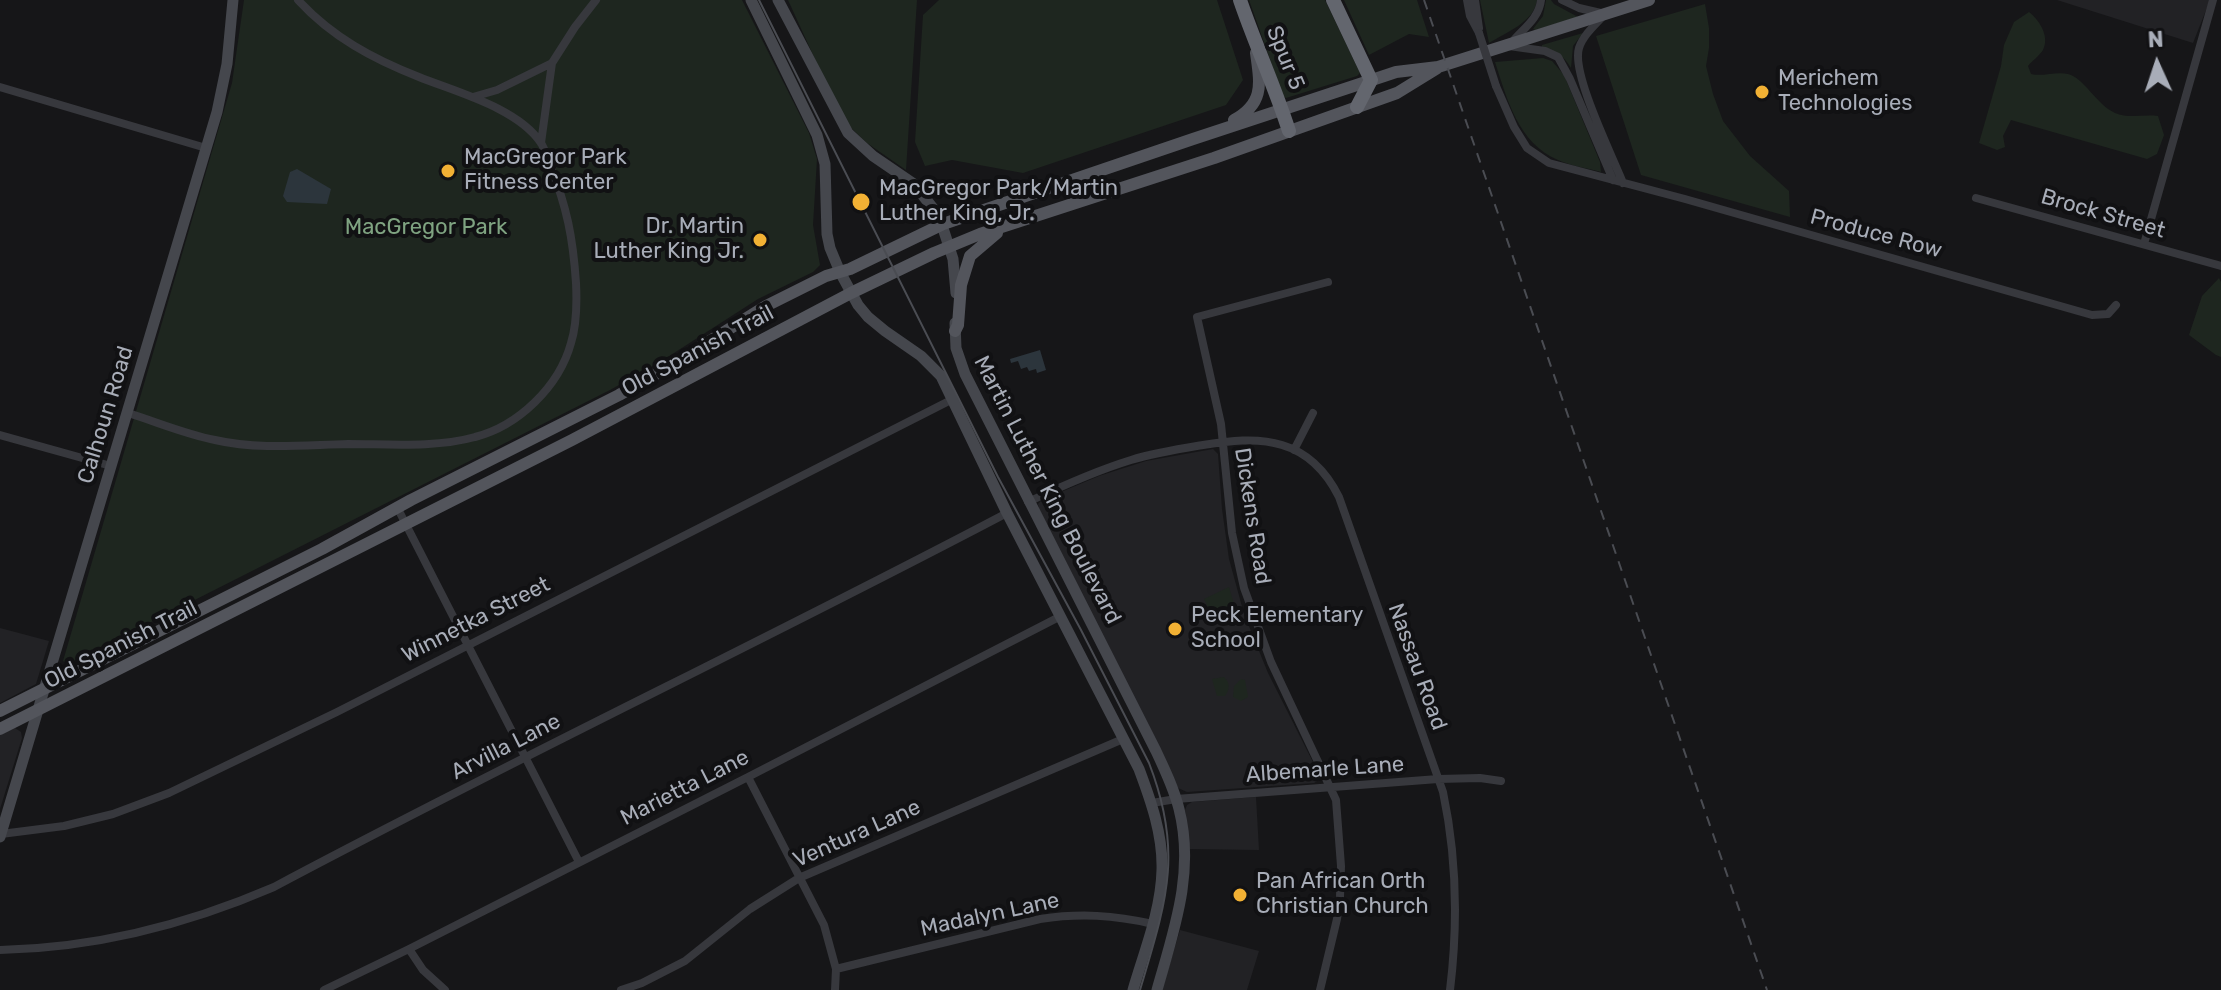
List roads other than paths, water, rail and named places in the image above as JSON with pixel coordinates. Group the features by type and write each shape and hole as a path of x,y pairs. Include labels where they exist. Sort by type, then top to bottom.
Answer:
{"highway":[{"name":"Spur 5","path":"1240,0 1289,131"},
{"path":"1333,0 1371,80 1357,107"}],"main road":[{"name":"Calhoun Road","path":"0,836 217,112 227,64 233,0"},
{"name":"Martin Luther King Boulevard","path":"751,0 817,135 825,164 827,234 840,272 858,305 876,324 921,356 941,376 1007,513 1139,769 1152,803 1162,870 1153,924 1133,990"},
{"name":"Martin Luther King Boulevard","path":"778,0 848,133 857,144 914,184 943,224 950,246 956,287 955,331 959,359 965,374 1156,751 1176,799 1185,851 1183,896 1157,990"},
{"name":"Old Spanish Trail","path":"0,711 619,395 766,306 943,224 1396,72 1438,67 1649,0"},
{"path":"1193,139 1208,129 1242,116 1251,107 1260,87 1254,42"},
{"name":"Old Spanish Trail","path":"0,729 572,440 851,293 950,246 1397,93 1438,67"},
{"path":"955,331 961,285 970,256 1004,227"}],"street":[{"path":"541,143 552,63 596,0"},
{"name":"Produce Row","path":"1467,0 1470,16 1514,127 1527,148 1549,163 1901,259 2092,315 2108,314 2116,305"},
{"name":"Produce Row","path":"1475,0 1479,33"},
{"path":"1508,46 1531,22 1541,0"},
{"path":"1562,0 1605,14 1579,46 1577,58 1580,78 1623,183"},
{"path":"2144,244 2213,0"},
{"path":"128,413 214,440 270,446 449,442 474,438 506,425 534,402 557,374 568,352 575,324 572,232 541,143 511,117 473,97 418,77 366,53 335,35 301,4"},
{"path":"1508,46 1545,51 1558,57 1613,180"},
{"path":"473,97 497,90 552,63"},
{"path":"0,87 206,148"},
{"name":"Brock Street","path":"1976,198 2221,266"},
{"name":"Dickens Road","path":"1320,990 1340,897 1336,800 1271,662 1244,588 1232,533 1223,442 1197,317 1328,282"},
{"name":"Winnetka Street","path":"0,836 64,826 113,814 169,793 337,712 953,399"},
{"path":"1294,450 1313,413"},
{"path":"0,435 111,466"},
{"path":"1028,502 1134,459 1223,442"},
{"name":"Nassau Road","path":"1223,442 1270,442 1294,450 1312,460 1339,497 1448,815 1455,879 1456,932 1450,990"},
{"path":"397,507 579,862"},
{"name":"Arvilla Lane","path":"0,950 68,946 129,936 185,921 274,887 1007,513"},
{"name":"Marietta Lane","path":"324,990 1061,616"},
{"name":"Ventura Lane","path":"621,990 685,961 750,909 799,878 1123,739"},
{"path":"748,777 824,925 836,969 835,990"},
{"name":"Albemarle Lane","path":"1152,803 1438,779 1501,781"},
{"name":"Madalyn Lane","path":"836,969 1040,919 1110,916 1153,924"},
{"path":"409,949 423,970 445,990"}],"tram line":[{"path":"759,0 998,477 1149,763 1166,824 1167,877 1164,903 1140,990"}],"railway":[{"path":"1424,0 1767,990"}],"place":[{"name":"Merichem Technologies","path":"1762,92"},
{"name":"MacGregor Park Fitness Center","path":"448,171"},
{"name":"MacGregor Park/Martin Luther King, Jr.","path":"861,202"},
{"name":"Dr. Martin Luther King Jr.","path":"760,240"},
{"name":"Peck Elementary School","path":"1175,629"},
{"name":"Pan African Orth Christian Church","path":"1240,895"}],"park label":[{"name":"MacGregor Park","path":"426,228"}]}
